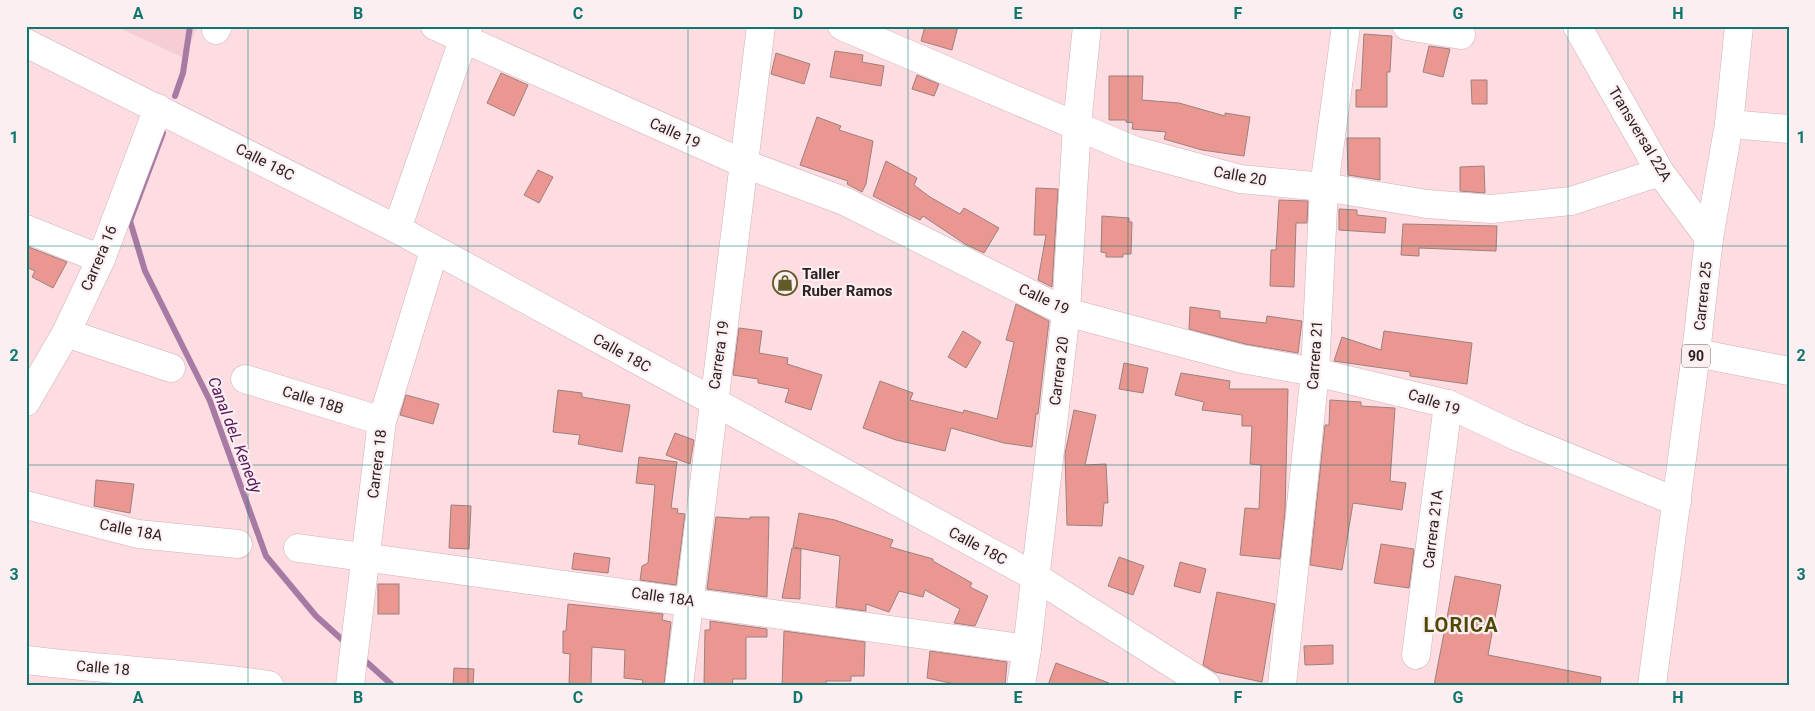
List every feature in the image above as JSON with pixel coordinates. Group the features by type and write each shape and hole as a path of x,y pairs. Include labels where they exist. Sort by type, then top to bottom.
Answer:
{"street":[{"name":"Calle 19","path":"435,26 466,32 745,164 844,201 1066,312 1242,359 1315,372 1448,404 1516,436 1677,502"},
{"name":"Carrera 19","path":"679,685 761,26"},
{"name":"Calle 20","path":"842,26 1077,124 1133,150 1240,179 1324,187 1427,204 1491,209 1571,201 1660,172"},
{"name":"Carrera 20","path":"1021,685 1027,649 1066,312 1077,124 1087,26"},
{"name":"Carrera 21","path":"1282,685 1315,372 1324,187 1346,26"},
{"path":"1408,26 1461,35"},
{"name":"Transversal 22A","path":"1577,26 1660,172 1709,238"},
{"name":"Carrera 25","path":"1652,685 1696,353 1709,238 1728,124 1739,26"},
{"path":"397,229 466,32"},
{"name":"Calle 18C","path":"26,43 397,229 434,251 1034,576 1206,685"},
{"name":"Carrera 16","path":"26,402 66,334 101,259 158,108"},
{"path":"1728,124 1789,130"},
{"path":"26,229 101,259"},
{"name":"Carrera 18","path":"351,678 382,421 434,251"},
{"path":"66,334 171,368"},
{"path":"1696,353 1789,371"},
{"name":"Calle 18B","path":"245,380 382,421"},
{"name":"Carrera 21A","path":"1416,654 1427,581 1448,404"},
{"name":"Calle 18A","path":"26,505 138,534 238,544"},
{"name":"Calle 18A","path":"298,548 1027,649"},
{"name":"Calle 18","path":"26,660 95,677 232,679 269,685"}],"shaded area":[{"path":"115,26 198,26 184,58"}],"building":[{"path":"925,26 958,26 952,50 921,41"},
{"path":"1364,34 1392,36 1390,72 1387,72 1387,107 1356,107 1356,90 1361,90"},
{"path":"1429,46 1450,49 1443,77 1423,72"},
{"path":"835,51 863,55 862,62 884,66 881,86 830,77"},
{"path":"776,53 810,64 804,84 771,74"},
{"path":"501,73 528,85 514,116 487,103"},
{"path":"917,75 939,84 934,96 912,89"},
{"path":"1109,76 1143,76 1142,100 1179,103 1225,116 1225,113 1250,117 1244,156 1202,150 1164,139 1166,132 1132,129 1133,123 1126,122 1126,120 1109,120"},
{"path":"1471,80 1487,80 1487,104 1472,104"},
{"path":"817,117 841,126 839,130 873,141 866,184 862,192 847,184 848,181 800,165"},
{"path":"1347,138 1380,138 1380,180 1348,175"},
{"path":"886,161 917,178 914,185 930,197 960,214 964,208 999,228 984,253 965,244 923,216 920,220 873,196"},
{"path":"1484,166 1485,193 1460,191 1460,167"},
{"path":"538,170 553,177 539,203 524,195"},
{"path":"1036,188 1058,189 1052,287 1038,280 1046,235 1034,235"},
{"path":"1279,200 1308,201 1307,223 1296,223 1294,287 1270,286 1271,250 1276,250"},
{"path":"1339,209 1357,210 1357,215 1386,218 1385,233 1339,230"},
{"path":"1102,216 1129,218 1129,222 1132,222 1131,254 1123,254 1123,257 1106,257 1106,253 1101,252"},
{"path":"1403,224 1497,226 1496,251 1419,248 1419,256 1401,255"},
{"path":"26,246 67,262 53,288 32,277 35,271 26,267"},
{"path":"1016,304 1049,321 1038,414 1036,414 1032,447 1004,443 951,428 945,451 896,440 863,428 880,381 913,393 910,400 963,413 964,410 997,419 1014,342 1006,340"},
{"path":"1190,307 1220,311 1220,318 1266,323 1267,316 1302,321 1298,353 1245,344 1189,329"},
{"path":"739,328 762,331 759,353 788,358 787,364 822,375 811,410 785,402 789,389 758,383 758,379 733,375"},
{"path":"963,331 981,342 966,368 948,357"},
{"path":"1384,331 1472,343 1467,384 1410,376 1410,372 1334,361 1342,337 1381,350"},
{"path":"1124,363 1148,368 1143,393 1119,389"},
{"path":"1181,373 1230,381 1229,389 1288,389 1285,512 1280,559 1240,555 1245,508 1259,509 1261,465 1250,464 1252,426 1242,426 1242,415 1202,410 1204,402 1175,395"},
{"path":"558,390 582,393 582,397 630,405 622,452 578,444 580,435 553,432"},
{"path":"406,395 439,404 433,424 400,415"},
{"path":"1330,400 1361,402 1361,406 1395,408 1390,481 1406,483 1402,510 1353,503 1342,570 1310,565 1325,425 1329,425"},
{"path":"1074,410 1096,415 1085,465 1106,464 1108,503 1104,503 1102,526 1067,525 1065,454"},
{"path":"675,433 694,440 690,464 666,455"},
{"path":"639,457 677,462 671,508 678,509 677,513 685,514 676,585 640,580 642,566 648,563 655,485 636,483"},
{"path":"96,480 134,484 130,513 94,506"},
{"path":"451,505 471,506 469,549 449,548"},
{"path":"799,513 835,520 893,540 890,547 933,559 933,561 972,583 970,587 988,596 975,626 954,623 960,609 925,590 923,597 899,591 889,612 866,604 866,611 836,607 840,556 793,547"},
{"path":"716,517 750,519 750,517 769,517 767,597 707,589"},
{"path":"1381,544 1414,549 1409,588 1374,583"},
{"path":"792,548 801,549 800,599 782,598"},
{"path":"574,553 610,558 608,573 572,569"},
{"path":"1119,557 1144,566 1133,595 1108,586"},
{"path":"1180,562 1206,569 1200,593 1174,586"},
{"path":"1455,576 1501,585 1488,655 1601,677 1600,685 1434,685"},
{"path":"378,584 399,584 399,614 378,614"},
{"path":"1217,592 1275,604 1262,682 1215,672 1203,665"},
{"path":"568,604 663,614 662,620 671,622 664,685 642,685 643,680 624,678 625,650 592,647 591,685 569,685 570,654 563,653 563,631 566,631"},
{"path":"710,621 767,629 767,637 746,637 746,679 733,679 732,685 704,685 705,630 710,630"},
{"path":"784,631 865,642 864,676 851,676 851,681 826,681 826,685 782,685"},
{"path":"1333,645 1333,664 1305,665 1304,646"},
{"path":"930,651 1007,662 1005,685 959,685 927,678"},
{"path":"1056,663 1109,683 1109,685 1048,685"},
{"path":"454,668 474,669 473,685 453,685"}],"waterway":[{"name":"Canal deL Kenedy","path":"175,96 183,73 190,26"},
{"name":"Canal deL Kenedy","path":"163,133 130,221 145,271 210,401 266,556 316,616 348,645"},
{"name":"Canal deL Kenedy","path":"361,657 392,685"}],"place":[{"name":"Taller Ruber Ramos","path":"785,283"}],"district":[{"name":"LORICA","path":"1461,625"}]}
